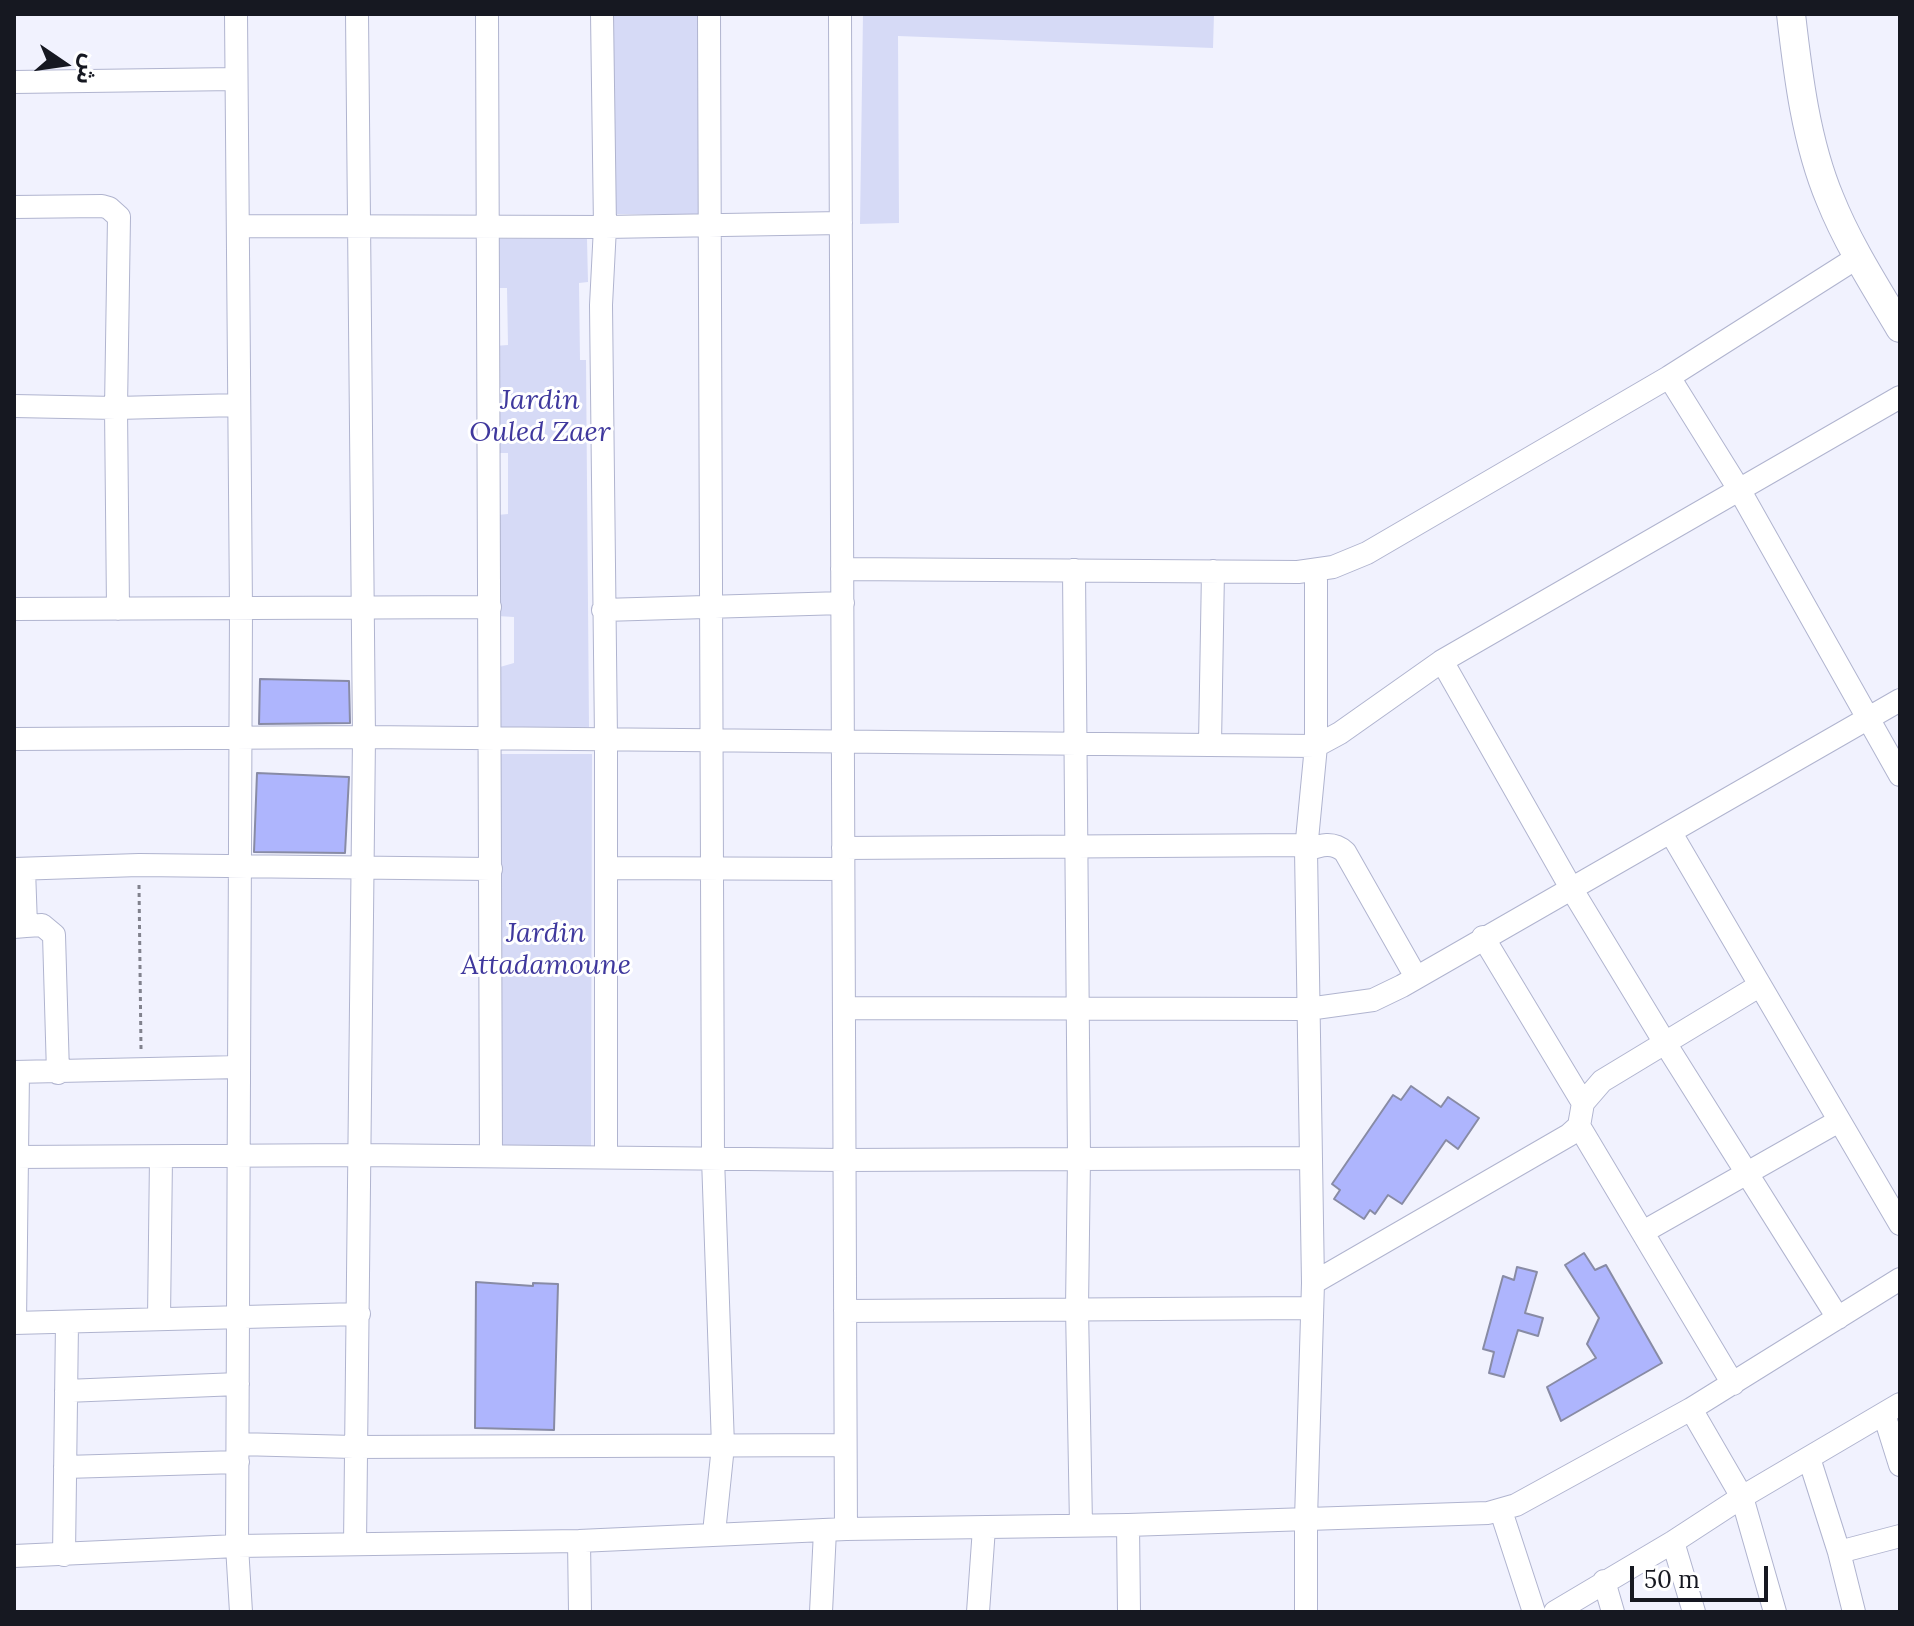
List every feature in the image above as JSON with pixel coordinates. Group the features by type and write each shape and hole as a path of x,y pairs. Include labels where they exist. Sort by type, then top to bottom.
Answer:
{"main road":[{"path":"1791,14 1806,110 1830,199 1858,257 1900,328"}],"street":[{"path":"236,14 241,609 237,1546 241,1612"},
{"path":"355,1544 364,737 357,14"},
{"path":"487,14 491,1156"},
{"path":"602,14 606,1156"},
{"path":"709,14 713,1158 723,1446 714,1533"},
{"path":"821,1612 845,1445 840,14"},
{"path":"14,82 235,79"},
{"path":"14,207 102,206 119,217 116,408 118,609"},
{"path":"238,226 605,227 841,223"},
{"path":"842,569 1213,571 1316,570 1333,567 1367,553 1669,377 1858,257"},
{"path":"1669,377 1740,491 1900,775"},
{"path":"14,739 364,737 1316,746 1340,733 1442,661 1900,397"},
{"path":"14,406 116,408 239,405"},
{"path":"1074,570 1079,1158 1077,1308 1081,1525"},
{"path":"1306,1612 1313,1283 1307,847 1316,746 1316,570"},
{"path":"1210,744 1213,571"},
{"path":"603,610 843,603"},
{"path":"14,609 490,607"},
{"path":"1442,661 1571,888 1838,1318"},
{"path":"844,1008 1078,1006 1308,1009 1373,1000 1900,700"},
{"path":"1671,833 1900,1224"},
{"path":"606,868 712,869 843,858 1076,846 1307,847 1329,844 1345,852 1416,977"},
{"path":"58,1073 54,935 42,925 20,927 19,869 139,865 491,869"},
{"path":"1483,937 1583,1103"},
{"path":"1313,1283 1569,1135 1579,1126 1583,1103 1602,1081 1759,986"},
{"path":"239,1067 16,1072 15,1323 359,1314"},
{"path":"1643,1232 1839,1121"},
{"path":"1579,1126 1733,1384"},
{"path":"16,1157 1310,1158"},
{"path":"159,1319 161,1157"},
{"path":"14,1556 237,1546 579,1541 714,1533 1128,1525 1501,1511 1691,1409 1900,1279"},
{"path":"845,1311 1312,1308"},
{"path":"64,1555 67,1323"},
{"path":"66,1391 238,1384"},
{"path":"1691,1409 1742,1497 1775,1612"},
{"path":"1555,1612 1892,1409 1900,1465"},
{"path":"65,1467 354,1447 845,1445"},
{"path":"1809,1458 1839,1552 1854,1612"},
{"path":"1501,1511 1534,1612"},
{"path":"1128,1525 1129,1612"},
{"path":"978,1612 984,1528"},
{"path":"1839,1552 1900,1536"},
{"path":"579,1541 580,1612"},
{"path":"1673,1542 1694,1612"},
{"path":"1604,1581 1613,1612"}],"path":[{"path":"139,865 142,1067"}],"green space":[{"path":"613,14 699,14 699,214 613,214"},
{"path":"863,14 1214,14 1213,48 898,36 899,223 860,224"},
{"name":"Jardin Ouled Zaer","path":"493,239 587,239 588,282 579,283 580,360 586,360 589,727 501,728 500,667 514,663 514,617 497,616 497,515 508,514 508,453 494,453 494,346 508,345 507,288 493,288"},
{"name":"Jardin Attadamoune","path":"501,754 592,754 591,1147 499,1147"}],"building":[{"path":"260,679 349,681 350,723 259,724"},
{"path":"257,773 349,777 345,853 254,852"},
{"path":"1411,1086 1441,1107 1448,1097 1479,1118 1458,1149 1446,1140 1402,1204 1388,1195 1375,1214 1370,1210 1364,1219 1334,1199 1340,1190 1332,1184 1393,1095 1401,1100"},
{"path":"1584,1253 1595,1270 1606,1265 1662,1363 1561,1421 1547,1387 1596,1358 1587,1344 1599,1318 1565,1265"},
{"path":"1517,1267 1537,1272 1525,1313 1543,1318 1538,1336 1518,1330 1504,1377 1489,1373 1494,1352 1483,1349 1503,1276 1514,1280"},
{"path":"476,1282 533,1286 533,1283 558,1284 554,1430 475,1428"}]}
